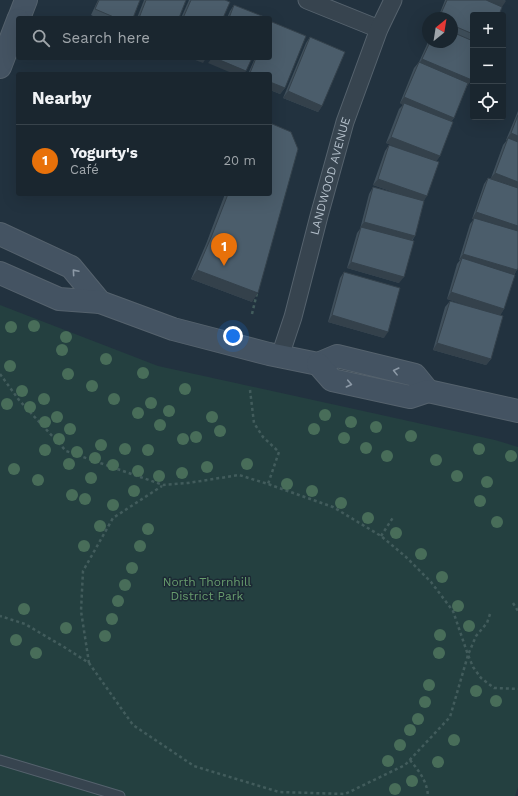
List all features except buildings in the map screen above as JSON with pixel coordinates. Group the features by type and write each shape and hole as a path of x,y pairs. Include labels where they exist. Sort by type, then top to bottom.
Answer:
{"street":[{"path":"19,16 26,0"},
{"path":"307,0 379,29"},
{"name":"LANDWOOD AVENUE","path":"280,356 293,317 345,122 379,29 393,0"},
{"path":"0,67 16,24"},
{"path":"0,234 71,267 100,302"},
{"path":"0,273 59,299 100,302 173,329 318,364 337,356 415,375 428,391 517,408"}],"lane":[{"path":"0,760 120,796"}],"path":[{"path":"252,314 258,292"},
{"path":"0,374 19,400 66,451 163,485 188,483 239,475 333,507 381,536 406,557 431,582 453,611 472,667 481,678 494,688 518,689"},
{"path":"250,390 254,423 263,437 279,452 268,484"},
{"path":"89,663 81,611 83,571 113,518 163,485"},
{"path":"381,536 394,516"},
{"path":"513,603 518,611"},
{"path":"0,616 25,624 89,663 133,725 194,766 279,792 345,794 405,765 450,717 468,655 476,636 487,624 490,614"},
{"path":"410,760 428,787 428,796"}],"green space":[{"name":"North Thornhill District Park","path":"0,305 158,366 495,440 518,447 518,787 515,796 0,796"}],"place":[{"name":"Yogurty's","path":"224,266"}]}
